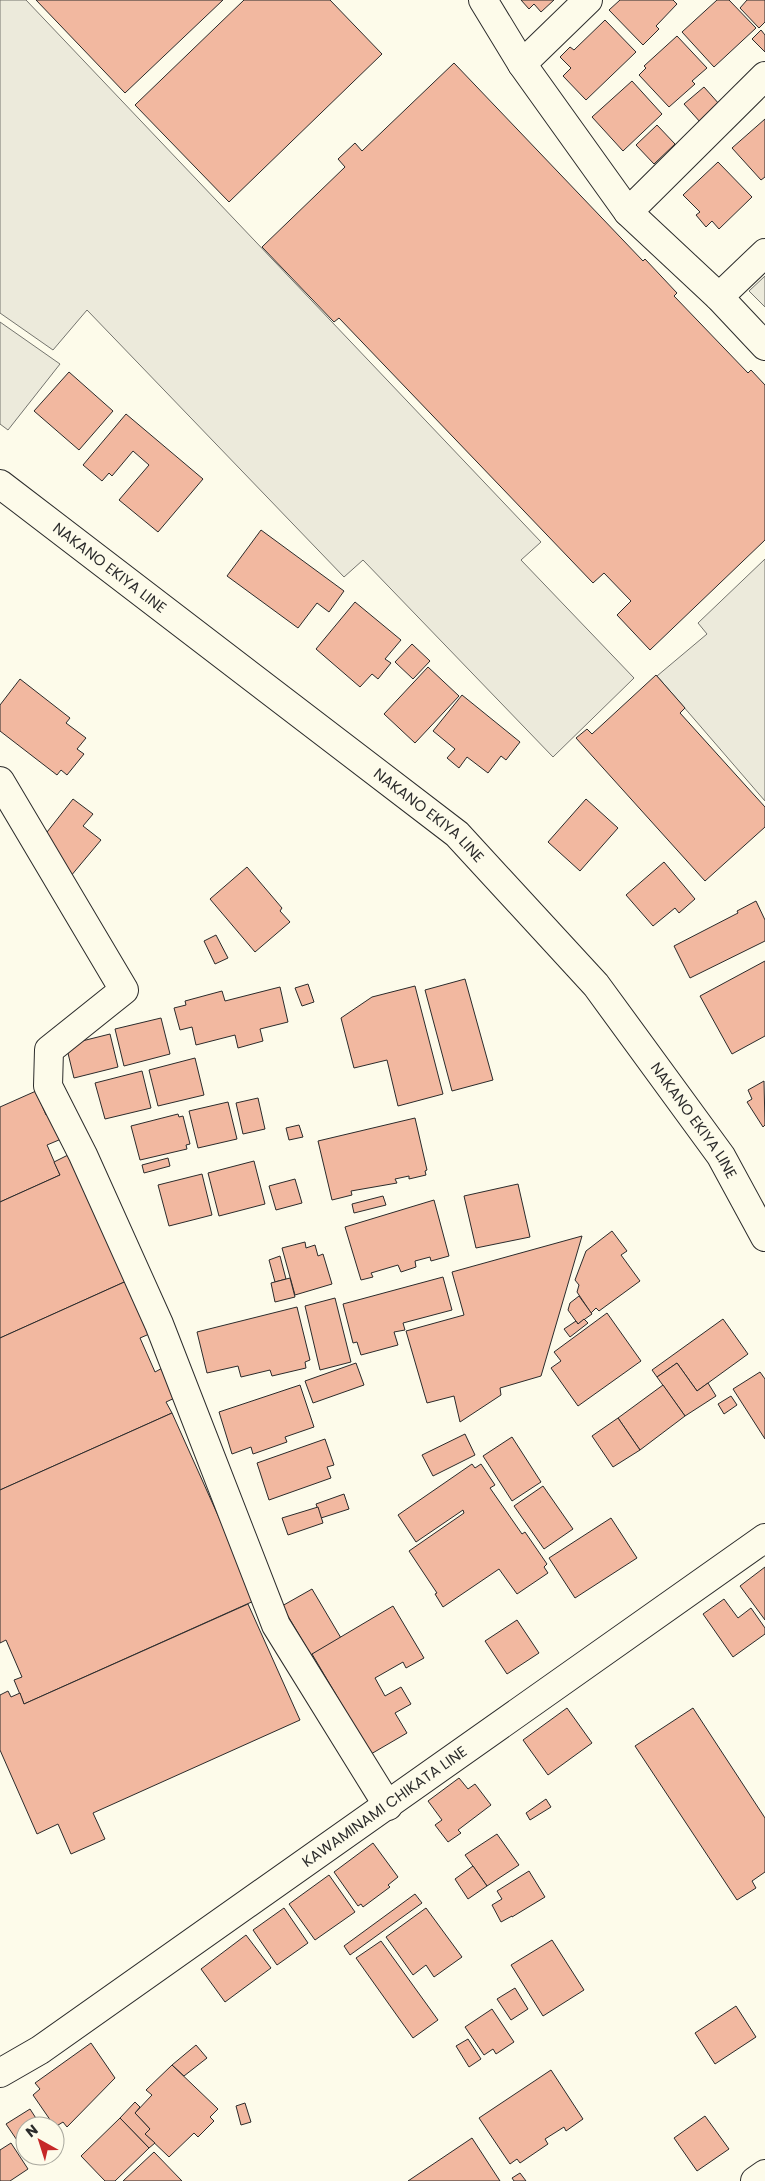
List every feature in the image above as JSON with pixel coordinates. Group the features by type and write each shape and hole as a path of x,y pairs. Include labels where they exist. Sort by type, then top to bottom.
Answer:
{"main road":[{"path":"483,0 522,64 628,212 719,297 765,346"},
{"path":"522,64 588,0"},
{"path":"628,212 765,76"},
{"path":"719,297 765,254"},
{"name":"NAKANO EKIYA LINE","path":"0,484 457,834 596,985 721,1156 765,1237"},
{"path":"0,781 124,990 49,1050 48,1086 87,1164 159,1324 276,1625 388,1806"},
{"name":"KAWAMINAMI CHIKATA LINE","path":"0,2073 40,2050 765,1538"},
{"path":"755,2181 765,2174"}],"shaded area":[{"path":"0,0 26,0 541,542 521,560 634,678 553,757 363,560 344,577 87,310 53,350 0,313"},
{"path":"765,276 765,307 749,291"},
{"path":"0,322 60,364 8,430 0,424"},
{"path":"765,559 765,801 657,676 707,634 698,623"}],"building":[{"path":"36,0 223,0 125,93"},
{"path":"244,0 330,0 382,54 229,202 135,105"},
{"path":"521,0 554,0 541,12 534,4 529,9"},
{"path":"620,0 673,0 677,4 656,26 659,29 643,45 609,10"},
{"path":"717,0 729,0 756,28 714,67 682,32"},
{"path":"747,0 765,0 765,22 759,28 740,8"},
{"path":"605,20 636,52 586,100 563,76 571,68 560,57 570,47 574,50"},
{"path":"761,30 765,35 765,52 752,39"},
{"path":"677,36 707,68 692,81 695,84 669,107 639,75 646,68 644,66"},
{"path":"454,63 643,261 645,259 677,293 674,296 748,373 751,370 765,385 765,540 650,650 617,615 631,601 604,573 593,583 339,318 334,322 262,247 345,167 338,159 355,143 362,151"},
{"path":"632,81 662,114 623,151 592,117"},
{"path":"704,87 720,105 701,123 684,104"},
{"path":"765,119 765,177 761,180 732,148"},
{"path":"657,125 675,144 654,164 636,145"},
{"path":"718,162 752,197 719,229 712,221 706,227 696,215 700,212 683,195"},
{"path":"69,372 113,411 79,450 34,411"},
{"path":"126,414 203,479 158,532 119,500 149,465 133,451 112,476 109,473 102,481 83,465"},
{"path":"261,530 344,591 329,612 317,603 298,628 227,576"},
{"path":"355,602 401,640 385,659 391,663 378,679 372,674 360,687 316,649"},
{"path":"412,644 430,661 413,679 395,662"},
{"path":"428,667 459,696 415,743 384,714"},
{"path":"656,675 685,708 680,713 765,807 765,827 705,881 576,738 587,729 592,734"},
{"path":"20,679 70,718 66,723 86,738 77,749 84,754 67,775 61,770 57,775 0,731 0,705"},
{"path":"462,695 520,742 506,760 501,756 488,773 467,757 459,768 447,758 455,749 433,731"},
{"path":"73,799 93,814 83,826 101,840 70,877 40,841"},
{"path":"586,799 618,828 580,871 548,842"},
{"path":"664,862 695,899 679,913 675,908 653,926 626,895"},
{"path":"247,867 282,908 280,911 290,922 255,952 210,899"},
{"path":"756,901 765,920 765,941 690,978 674,946 738,913 737,911"},
{"path":"216,935 228,958 215,964 204,941"},
{"path":"765,961 765,1036 732,1054 700,996"},
{"path":"465,979 493,1080 452,1091 425,990"},
{"path":"308,984 314,1002 302,1006 295,988"},
{"path":"415,986 443,1094 398,1106 387,1060 354,1068 341,1018 372,997"},
{"path":"280,987 288,1022 260,1029 263,1041 238,1048 235,1035 196,1045 192,1027 180,1030 174,1008 186,1005 185,1001 222,991 225,1001"},
{"path":"161,1018 170,1054 124,1066 115,1029"},
{"path":"110,1034 118,1067 74,1078 66,1045"},
{"path":"195,1058 204,1095 158,1106 149,1070"},
{"path":"142,1071 151,1108 105,1119 95,1083"},
{"path":"764,1081 765,1125 763,1127 747,1102 752,1099 748,1090"},
{"path":"36,1091 46,1115 54,1112 66,1137 47,1145 60,1175 0,1202 0,1107"},
{"path":"258,1098 265,1129 243,1134 236,1103"},
{"path":"228,1102 237,1139 198,1148 189,1111"},
{"path":"178,1114 179,1117 183,1116 190,1144 186,1145 187,1149 140,1160 131,1126"},
{"path":"415,1118 427,1170 425,1171 426,1175 409,1179 409,1176 395,1179 397,1183 351,1191 352,1195 332,1200 318,1141"},
{"path":"299,1125 303,1137 289,1140 286,1128"},
{"path":"74,1152 131,1279 0,1338 0,1202 60,1175 54,1162"},
{"path":"168,1158 170,1166 144,1173 142,1165"},
{"path":"254,1161 265,1204 219,1216 208,1173"},
{"path":"202,1174 212,1215 169,1226 158,1185"},
{"path":"295,1179 302,1203 276,1210 269,1186"},
{"path":"518,1184 530,1237 476,1248 464,1196"},
{"path":"383,1196 386,1205 354,1213 352,1204"},
{"path":"434,1200 449,1256 431,1261 430,1257 415,1261 416,1267 401,1272 398,1265 371,1273 373,1277 361,1280 345,1227"},
{"path":"612,1231 627,1251 621,1255 640,1281 599,1311 596,1308 591,1313 577,1292 579,1285 575,1280 586,1251"},
{"path":"582,1236 541,1376 500,1388 501,1395 460,1422 454,1396 427,1403 406,1331 464,1315 452,1272"},
{"path":"305,1242 306,1248 315,1245 318,1256 323,1254 332,1284 295,1295 282,1248"},
{"path":"280,1256 286,1279 275,1282 269,1260"},
{"path":"443,1277 452,1310 403,1323 405,1330 394,1332 398,1345 361,1355 357,1342 353,1343 343,1304"},
{"path":"290,1278 295,1297 275,1302 271,1283"},
{"path":"131,1279 154,1332 140,1338 155,1372 166,1366 179,1396 166,1402 172,1413 0,1490 0,1338"},
{"path":"579,1296 592,1314 578,1324 568,1310 570,1303"},
{"path":"335,1298 351,1362 320,1370 305,1306"},
{"path":"297,1307 310,1360 305,1362 306,1368 272,1376 270,1370 241,1377 238,1366 207,1373 197,1332"},
{"path":"607,1313 641,1361 578,1406 551,1368 561,1361 554,1352"},
{"path":"584,1319 588,1323 570,1337 564,1329 576,1321 578,1324"},
{"path":"723,1319 748,1354 697,1391 677,1363 657,1377 652,1370"},
{"path":"356,1363 364,1385 313,1403 305,1381"},
{"path":"677,1363 697,1391 708,1383 716,1396 685,1416 657,1377"},
{"path":"760,1372 765,1379 765,1439 733,1389"},
{"path":"300,1385 314,1427 285,1437 287,1442 253,1454 251,1447 232,1454 219,1412"},
{"path":"663,1385 685,1416 640,1450 618,1418"},
{"path":"731,1396 737,1405 724,1414 718,1404"},
{"path":"172,1413 256,1600 24,1704 14,1680 22,1677 6,1640 0,1643 0,1490"},
{"path":"618,1418 640,1450 613,1467 592,1436"},
{"path":"465,1434 475,1455 433,1476 422,1455"},
{"path":"512,1437 541,1482 512,1501 483,1456"},
{"path":"325,1439 334,1465 327,1467 331,1478 269,1500 257,1463"},
{"path":"472,1464 475,1468 481,1464 495,1485 490,1488 522,1534 525,1532 547,1564 544,1567 548,1573 517,1594 499,1569 443,1607 435,1594 437,1593 409,1551 464,1513 463,1510 416,1542 398,1515"},
{"path":"543,1486 573,1529 544,1549 514,1506"},
{"path":"344,1494 349,1509 321,1518 316,1504"},
{"path":"318,1507 323,1523 288,1535 282,1518"},
{"path":"611,1518 637,1558 575,1598 549,1558"},
{"path":"765,1567 765,1620 740,1586"},
{"path":"312,1589 341,1638 311,1655 282,1606"},
{"path":"724,1599 738,1618 751,1608 765,1628 765,1634 733,1657 703,1614"},
{"path":"248,1604 300,1720 93,1813 105,1839 71,1854 58,1824 37,1834 0,1750 0,1695 8,1691 11,1697 20,1693 24,1704"},
{"path":"393,1606 424,1658 406,1668 403,1662 375,1678 385,1696 401,1687 411,1704 395,1713 407,1733 371,1754 312,1654"},
{"path":"517,1620 539,1653 507,1674 485,1641"},
{"path":"567,1708 592,1743 548,1775 523,1740"},
{"path":"693,1708 765,1818 765,1872 752,1881 756,1888 737,1900 635,1746"},
{"path":"459,1778 468,1789 475,1784 491,1805 458,1830 461,1833 448,1842 435,1825 442,1820 428,1801"},
{"path":"546,1799 551,1807 530,1820 526,1813"},
{"path":"497,1834 519,1865 487,1886 465,1855"},
{"path":"373,1843 398,1877 388,1885 390,1887 363,1907 361,1904 358,1906 334,1872"},
{"path":"473,1866 487,1886 468,1899 455,1879"},
{"path":"529,1871 545,1897 501,1922 492,1905 502,1899 497,1891"},
{"path":"329,1875 355,1912 315,1940 289,1904"},
{"path":"415,1894 422,1903 350,1955 344,1946"},
{"path":"284,1908 308,1943 277,1965 253,1930"},
{"path":"426,1908 462,1957 434,1977 426,1965 413,1975 386,1937"},
{"path":"246,1935 271,1968 225,2002 201,1969"},
{"path":"552,1940 584,1990 543,2016 511,1965"},
{"path":"381,1941 438,2020 413,2038 356,1958"},
{"path":"515,1988 528,2009 511,2020 497,1999"},
{"path":"736,2006 756,2037 715,2064 695,2033"},
{"path":"492,2009 514,2042 496,2054 493,2049 484,2055 465,2027"},
{"path":"468,2039 481,2059 469,2067 456,2046"},
{"path":"91,2043 115,2078 67,2127 65,2124 65,2116 47,2116 33,2095 40,2089 35,2083"},
{"path":"196,2045 207,2058 184,2076 172,2065"},
{"path":"172,2065 218,2109 210,2117 214,2121 198,2137 194,2133 169,2157 145,2134 150,2129 135,2113 152,2095 146,2090"},
{"path":"551,2070 583,2119 566,2131 564,2127 545,2139 548,2144 520,2163 517,2159 510,2164 479,2118"},
{"path":"135,2102 140,2107 135,2113 150,2129 145,2134 155,2143 149,2148 120,2118"},
{"path":"245,2103 251,2122 241,2125 236,2106"},
{"path":"30,2109 35,2116 19,2116"},
{"path":"705,2116 729,2149 697,2171 674,2138"},
{"path":"15,2118 15,2137 6,2124"},
{"path":"120,2118 149,2148 115,2181 105,2181 81,2156"},
{"path":"472,2138 500,2181 408,2181"},
{"path":"11,2143 15,2149 15,2166 26,2166 28,2169 10,2181 0,2181 0,2150"},
{"path":"154,2152 182,2181 123,2181"},
{"path":"520,2173 526,2181 514,2181 512,2178"}]}
